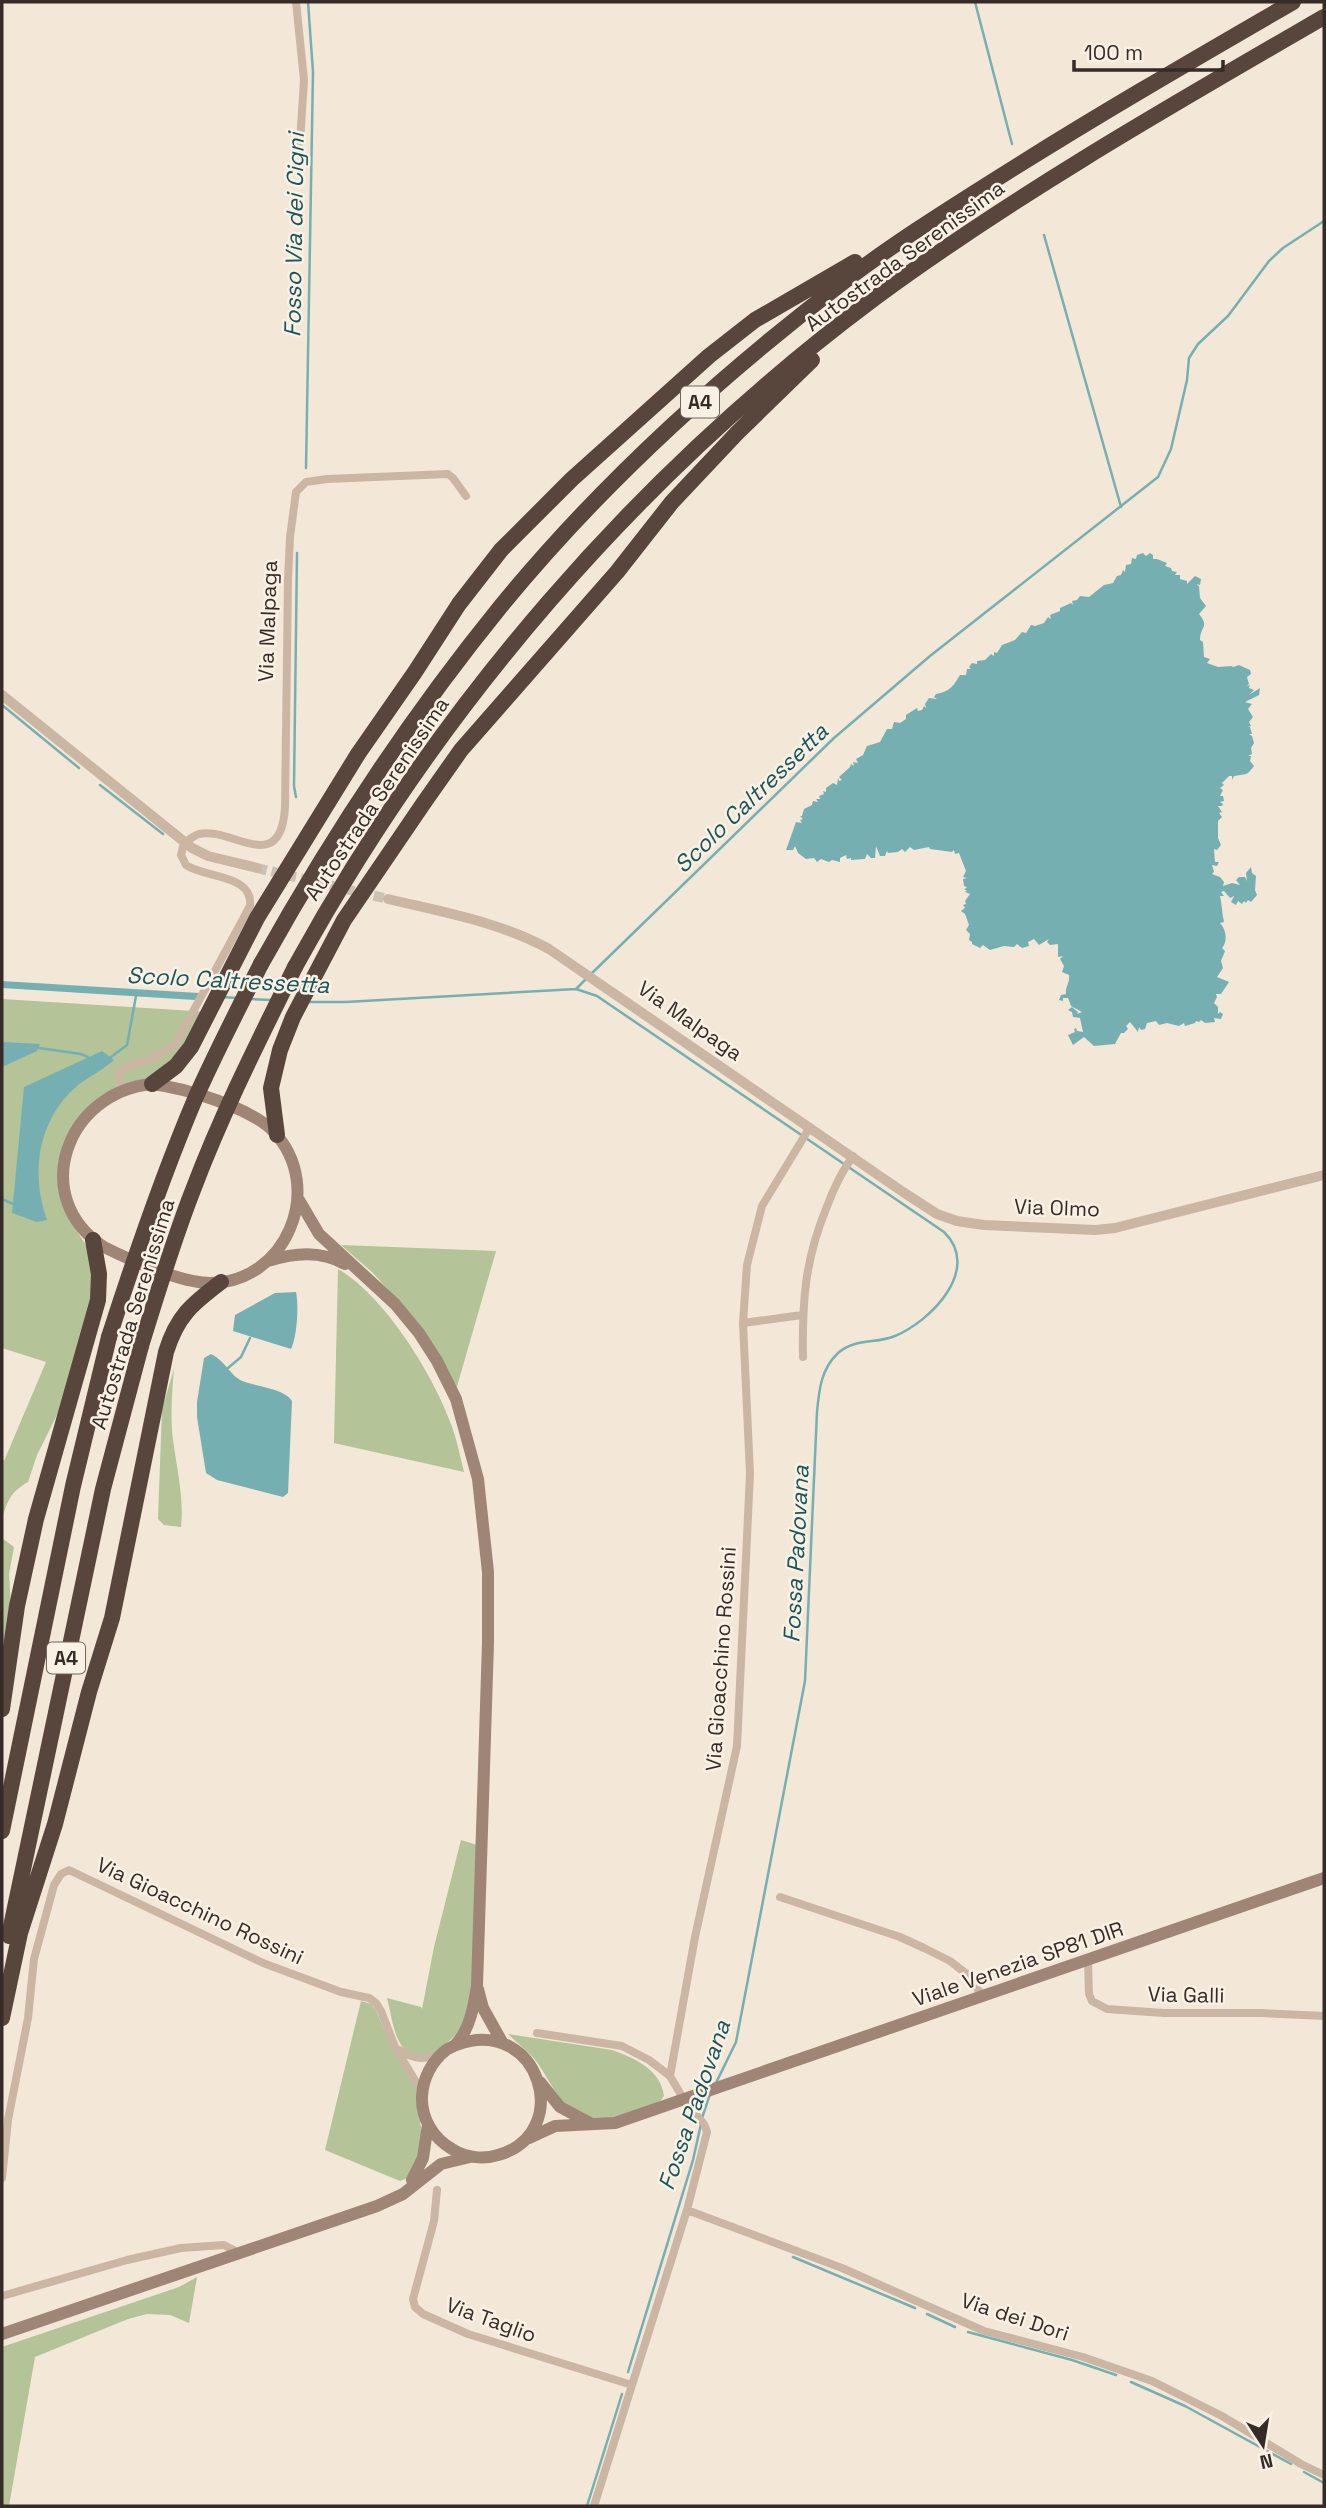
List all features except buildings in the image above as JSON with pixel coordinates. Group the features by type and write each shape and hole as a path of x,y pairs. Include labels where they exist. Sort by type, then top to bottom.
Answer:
{"highway":[{"name":"Autostrada Serenissima","path":"2,1831 72,1486 109,1337 138,1245 195,1100 261,964 335,836 408,726 502,605 573,525 647,449 776,336 909,236 1076,129 1293,2"},
{"name":"Autostrada Serenissima","path":"2,1973 52,1722 103,1489 141,1346 170,1252 193,1188 240,1079 295,967 366,847 433,748 533,620 641,500 701,443 783,372 876,298 956,242 1099,150 1324,16"},
{"path":"152,1084 181,1060 191,1046 198,1017 217,983 358,754 458,604 501,550 572,480 709,356 755,320 852,264 908,225 1039,145 1076,129"},
{"path":"277,1135 271,1088 280,1050 293,1017 315,972 351,910 461,750 617,572 672,502 737,433 808,364 956,242"},
{"path":"2,1709 17,1606 36,1519 98,1300 99,1274 93,1240"},
{"path":"2,2018 20,1933 55,1824 89,1692 112,1618 166,1352 183,1314 221,1282"}],"main road":[{"path":"367,1277 338,1260 321,1255 292,1255 267,1261 241,1277 221,1282 197,1282 119,1254 93,1240 77,1221 67,1198 65,1160 72,1136 86,1115 105,1098 121,1090 152,1084 190,1091 245,1112 262,1122 277,1135 294,1165 299,1200 319,1234 367,1277 395,1304 419,1333 437,1361 456,1399 478,1479 488,1572 477,1986 470,2020 451,2048 435,2062 426,2076 422,2092 423,2109 428,2124 446,2146 471,2157"},
{"path":"267,1261 289,1234 299,1200"},
{"name":"Viale Venezia SP81 DIR","path":"522,2142 555,2126 615,2123 704,2094 1324,1878"},
{"path":"477,1986 484,2008 502,2042"},
{"path":"451,2048 479,2039 502,2042 525,2057 538,2080 560,2107 590,2124"},
{"path":"2,2334 377,2206 404,2194 441,2164 471,2157 500,2155 522,2142 533,2129 541,2097 538,2080"},
{"path":"404,2194 420,2168 426,2147 428,2124"}],"street":[{"path":"296,2 304,80 300,142"},
{"name":"Via Malpaga","path":"184,843 200,834 209,834 248,845 259,845 273,840 282,828 285,807 290,537 296,492 301,485 314,480 363,475 447,474 466,496"},
{"path":"2,695 184,843 208,856 257,868"},
{"path":"184,843 181,855 188,867 242,885 251,899 247,916 217,983"},
{"name":"Via Malpaga","path":"388,899 460,916 528,938 549,948 808,1129"},
{"path":"121,1090 119,1073 124,1068 152,1058 175,1045 198,1017"},
{"name":"Via Gioacchino Rossini","path":"670,2076 695,1937 737,1746 750,1474 743,1323 747,1265 762,1206 808,1129"},
{"name":"Via Olmo","path":"808,1129 947,1218 984,1225 1115,1228 1324,1175"},
{"path":"803,1357 803,1290 811,1249 851,1158"},
{"path":"743,1323 802,1315"},
{"name":"Via Gioacchino Rossini","path":"2,2178 8,2120 27,2018 34,1959 54,1885 61,1874 69,1870 263,1963 341,1992 369,1998 381,2011 395,2047 422,2092"},
{"path":"780,1897 900,1937 924,1948 950,1961 968,1975 983,1997"},
{"name":"Via Galli","path":"1088,1960 1088,1994 1091,2001 1107,2009 1164,2013 1324,2016"},
{"path":"537,2033 622,2046 649,2060 670,2076 707,2132 687,2210 594,2506"},
{"path":"395,2047 408,2056 419,2058 430,2057 451,2048"},
{"name":"Via Taglio","path":"437,2190 434,2221 413,2299 415,2307 423,2314 468,2333 632,2385"},
{"name":"Via dei Dori","path":"687,2210 842,2268 985,2331 1083,2357 1152,2381 1222,2416 1324,2475"},
{"path":"2,2296 127,2260 181,2248 224,2245 239,2253"}],"green space":[{"path":"2,999 210,1012 190,1045 152,1077 114,1090 76,1124 63,1202 70,1221 86,1245 98,1278 61,1407 37,1455 28,1482 11,1497 2,1519 2,1459 4,1461 46,1362 2,1348"},
{"path":"341,1245 496,1251 456,1390 408,1312 373,1273"},
{"path":"338,1269 373,1297 420,1361 451,1424 464,1472 334,1443"},
{"path":"174,1369 172,1422 181,1494 181,1527 164,1525 158,1519 162,1409"},
{"path":"2,1538 14,1547 9,1574 11,1606 2,1703"},
{"path":"461,1840 477,1845 471,2009 459,2031 445,2044 431,2053 416,2055 408,2052 399,2041 387,1998 422,2009 434,1947"},
{"path":"361,2001 371,2004 376,2010 393,2051 416,2084 423,2146 408,2178 400,2181 325,2150"},
{"path":"508,2034 621,2053 652,2072 662,2087 664,2096 653,2107 627,2115 608,2119 581,2117 564,2103 536,2061"},
{"path":"197,2277 189,2323 170,2315 147,2314 128,2319 35,2357 9,2506 2,2506 2,2347 179,2287"}],"water":[{"path":"1143,553 1146,556 1150,553 1153,559 1167,563 1165,566 1177,572 1175,575 1180,575 1180,579 1187,581 1187,584 1195,576 1201,579 1200,585 1196,584 1199,586 1200,598 1206,606 1199,614 1204,625 1200,640 1203,642 1204,657 1210,659 1207,663 1218,667 1239,665 1250,670 1247,686 1250,685 1249,688 1254,690 1249,695 1260,688 1259,695 1245,702 1252,704 1248,709 1253,717 1249,722 1251,726 1248,727 1254,743 1252,754 1248,756 1251,756 1250,761 1254,766 1247,774 1234,776 1232,780 1232,776 1229,776 1222,783 1224,785 1220,788 1223,790 1220,796 1223,796 1224,801 1220,802 1222,806 1218,806 1222,812 1219,813 1222,817 1218,821 1218,838 1221,845 1217,850 1214,849 1215,862 1219,862 1217,866 1212,865 1212,874 1220,877 1224,882 1223,886 1232,883 1240,885 1236,880 1239,877 1245,877 1247,881 1246,873 1251,867 1256,876 1257,895 1251,902 1248,900 1242,904 1238,901 1236,905 1231,902 1234,896 1230,898 1224,891 1221,892 1224,896 1220,896 1224,922 1220,923 1226,939 1222,948 1225,951 1221,961 1223,968 1217,977 1229,982 1221,994 1216,994 1214,1003 1218,1007 1218,1014 1223,1014 1221,1019 1214,1018 1215,1022 1205,1023 1201,1020 1185,1026 1184,1023 1179,1026 1167,1023 1159,1025 1156,1021 1147,1023 1145,1029 1141,1030 1139,1027 1138,1032 1130,1022 1126,1026 1128,1029 1121,1033 1115,1044 1094,1046 1084,1037 1073,1045 1068,1035 1075,1032 1076,1028 1077,1031 1083,1032 1080,1018 1073,1017 1068,1010 1072,1007 1077,1014 1082,1012 1071,1006 1068,998 1059,1000 1061,995 1066,994 1069,975 1062,972 1064,966 1060,959 1063,956 1058,957 1058,944 1050,945 1047,942 1049,939 1039,945 1034,939 1028,942 1029,946 1022,948 1017,944 1014,947 1004,946 990,950 983,945 980,948 972,944 969,940 970,934 966,930 969,925 961,911 965,908 963,905 970,894 964,890 967,887 964,886 963,879 967,878 963,877 966,871 959,853 929,847 914,850 910,847 905,852 902,849 898,852 887,851 885,856 880,856 876,846 875,858 867,854 865,859 851,860 847,859 846,855 840,858 840,862 821,859 817,862 814,858 806,859 798,853 795,846 793,850 786,850 796,822 802,823 800,816 804,809 812,805 813,801 818,802 816,799 820,799 819,796 824,794 823,791 826,792 826,788 833,783 837,785 838,778 839,781 842,780 839,777 851,764 854,766 853,762 858,763 856,759 863,755 867,746 880,742 887,729 892,729 894,722 900,723 917,708 918,711 924,706 926,708 925,704 929,698 937,699 934,697 936,694 948,690 960,675 966,675 972,663 977,664 977,661 985,660 991,654 994,656 994,652 997,653 1002,645 1015,640 1022,632 1026,633 1031,625 1044,623 1048,617 1051,619 1050,615 1060,611 1060,608 1071,603 1073,605 1072,601 1080,596 1089,597 1104,585 1113,583 1123,570 1125,572 1126,565 1131,564 1132,558 1136,559 1137,555"},
{"path":"2,981 199,993 195,1000 2,988"},
{"path":"2,1042 40,1044 37,1051 2,1067"},
{"path":"102,1051 114,1060 78,1085 64,1099 46,1130 41,1147 39,1183 47,1220 37,1222 12,1213 24,1087"},
{"path":"296,1292 297,1321 291,1349 233,1331 235,1315 275,1293"},
{"path":"211,1354 240,1380 277,1391 292,1401 288,1493 283,1497 217,1480 206,1473 197,1402 204,1358"}],"waterway":[{"name":"Fosso Via dei Cigni","path":"306,468 313,72 308,2"},
{"path":"975,2 1012,144"},
{"name":"Scolo Caltressetta","path":"590,975 834,738 930,656 1158,477 1171,449 1187,380 1189,358 1198,344 1228,316 1269,261 1283,248 1324,221"},
{"path":"1044,235 1121,507"},
{"name":"Fosso Via dei Cigni","path":"296,797 297,553"},
{"path":"2,705 79,768"},
{"path":"100,785 163,834"},
{"name":"Scolo Caltressetta","path":"310,1002 576,989 585,980"},
{"name":"Fossa Padovana","path":"576,989 597,996 944,1232 954,1246 957,1262 955,1277 947,1292 923,1319 895,1336 845,1348 832,1359 822,1380 817,1412 805,1681 736,2042 715,2085"},
{"path":"111,1057 127,1045 136,996"},
{"name":"Scolo Caltressetta","path":"222,997 237,998"},
{"name":"Scolo Caltressetta","path":"250,999 271,1000"},
{"path":"39,1048 88,1057"},
{"path":"2,1199 13,1204"},
{"path":"228,1368 241,1357 250,1338"},
{"name":"Fossa Padovana","path":"702,2118 710,2094"},
{"name":"Fossa Padovana","path":"628,2372 693,2160 701,2124"},
{"path":"793,2257 915,2308"},
{"path":"927,2314 955,2327"},
{"path":"968,2332 1072,2360 1116,2375"},
{"path":"1131,2382 1185,2406 1291,2464"},
{"name":"Fossa Padovana","path":"587,2506 622,2394"},
{"path":"1304,2472 1324,2483"}],"tunnel":[{"path":"257,868 388,899"}]}
